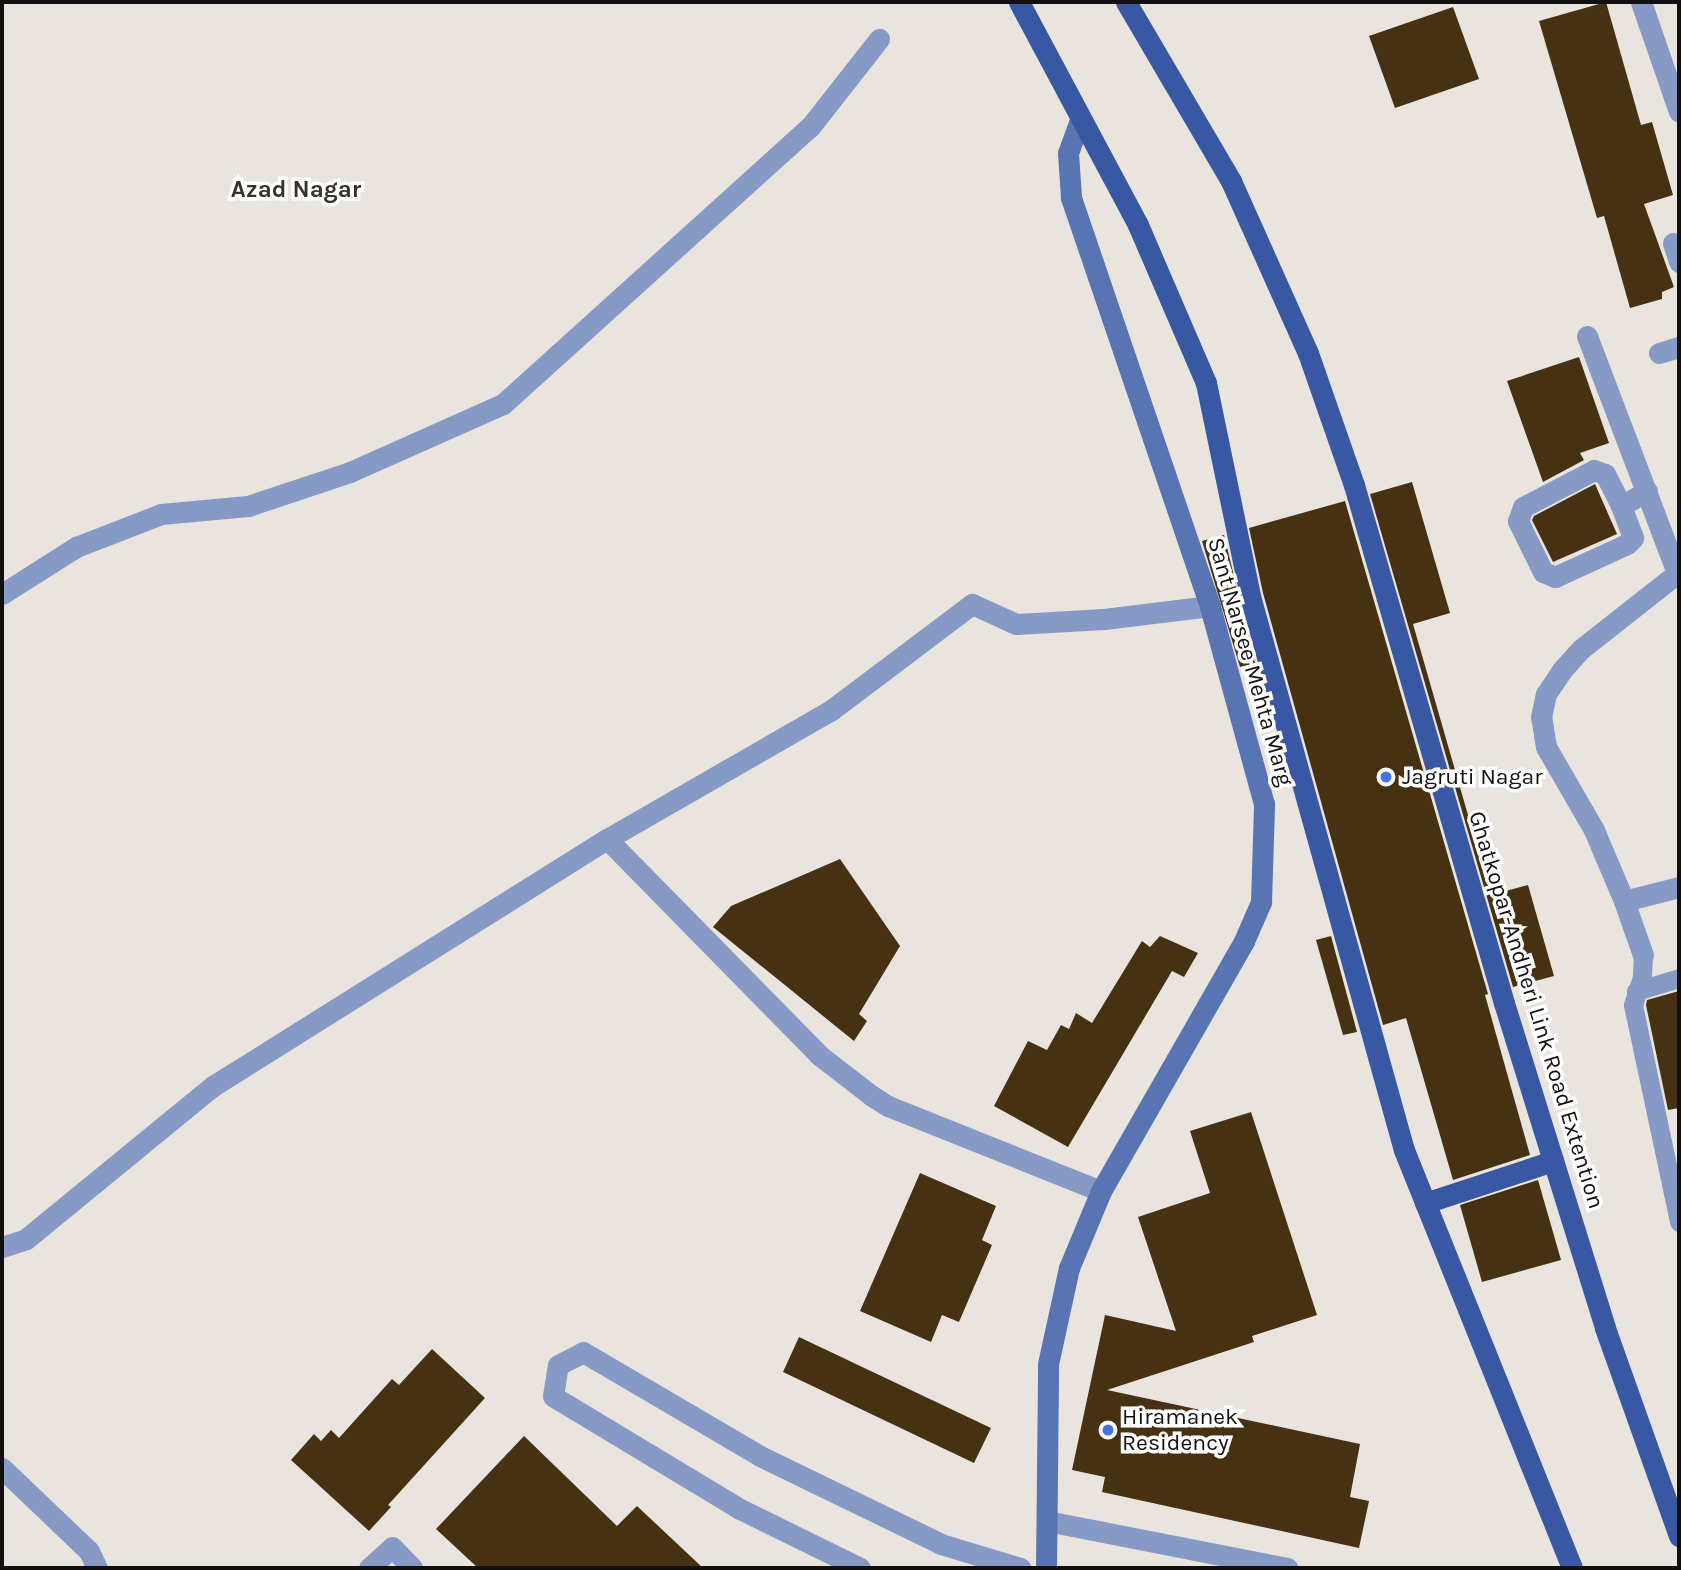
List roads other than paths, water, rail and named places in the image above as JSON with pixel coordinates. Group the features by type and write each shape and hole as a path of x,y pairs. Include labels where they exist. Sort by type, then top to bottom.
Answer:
{"main road":[{"path":"1019,2 1138,225 1206,383 1251,596 1276,694 1405,1150 1572,1568"},
{"name":"Ghatkopar-Andheri Link Road Extention","path":"1126,2 1231,181 1308,353 1354,485 1504,1003 1605,1328 1679,1536"},
{"path":"1425,1203 1553,1161"}],"street":[{"path":"1641,2 1679,112"},
{"path":"2,594 76,547 149,518 161,514 248,506 350,472 503,404 810,127 879,39"},
{"name":"Sant Narsee Mehta Marg","path":"1046,1568 1048,1364 1069,1268 1101,1191 1244,941 1261,901 1264,804 1210,606 1071,197 1068,153 1080,120"},
{"path":"1587,336 1678,573 1581,649 1562,670 1546,694 1541,717 1546,747 1594,830 1643,955"},
{"path":"1659,353 1679,347"},
{"path":"1594,470 1605,474 1621,506 1633,538 1627,544 1555,577 1543,572 1518,521 1523,507 1594,470"},
{"path":"1621,506 1647,491"},
{"path":"2,1247 26,1239 213,1086 607,839 830,711 972,604 1016,624 1104,619 1210,606"},
{"path":"607,839 819,1055 872,1096 888,1106 1101,1191"},
{"path":"1624,901 1679,887"},
{"path":"860,1568 740,1509 553,1396 558,1365 583,1352 761,1456 941,1544 1020,1568"},
{"path":"2,1468 89,1551 97,1568"},
{"path":"1047,1521 1287,1568"},
{"path":"369,1568 392,1547 412,1568"}],"lane":[{"path":"1643,955 1642,977 1633,1005 1679,1222"},
{"path":"1636,991 1679,978"}],"place":[{"name":"Jagruti Nagar","path":"1386,777"},
{"name":"Hiramanek Residency","path":"1108,1430"}],"district":[{"name":"Azad Nagar","path":"296,190"}]}
